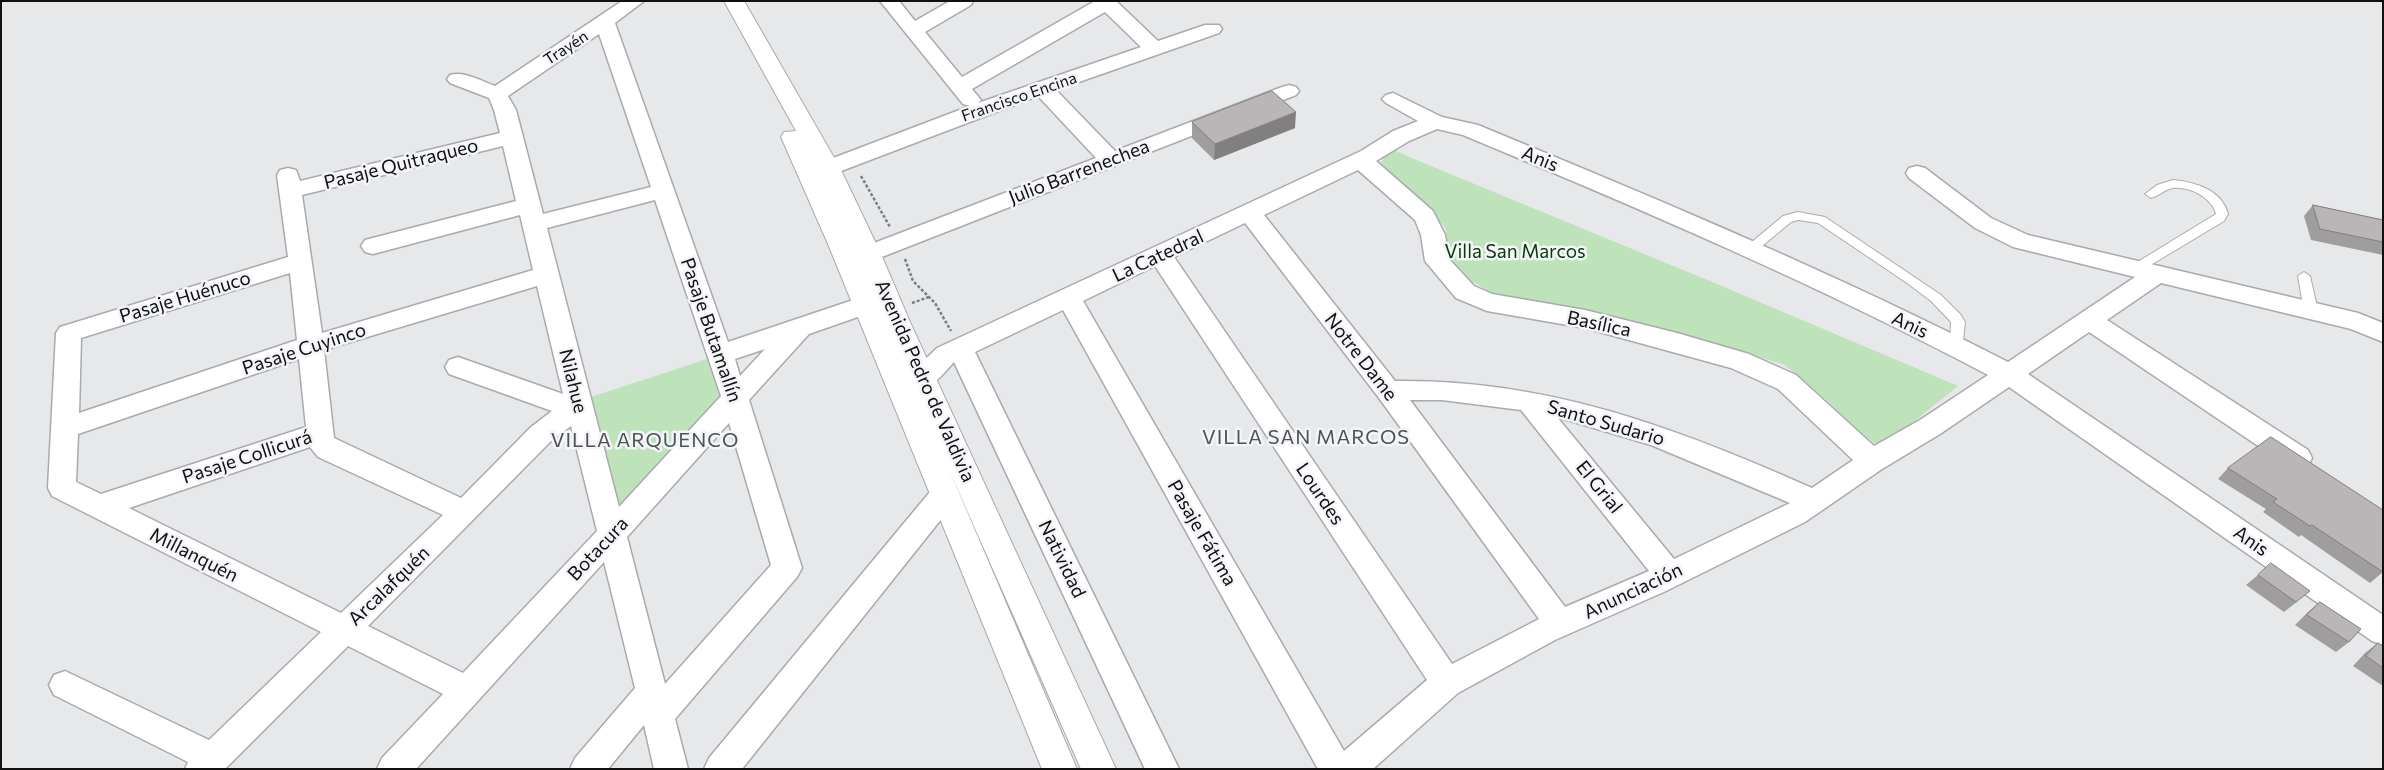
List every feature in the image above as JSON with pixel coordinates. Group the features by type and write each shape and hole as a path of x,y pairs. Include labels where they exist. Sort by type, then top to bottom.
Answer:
{"main road":[{"name":"Avenida Pedro de Valdivia","path":"714,1 763,82 792,139 840,244 917,366 1099,769"},
{"name":"Avenida Pedro de Valdivia","path":"734,1 828,168 869,254 875,302 944,495 1060,769"}],"street":[{"name":"Trayén","path":"497,94 635,1"},
{"path":"889,1 979,110"},
{"path":"913,30 964,1"},
{"path":"960,87 1106,2 1154,48"},
{"name":"Pasaje Butamallín","path":"587,769 787,568 735,398 605,22"},
{"name":"Francisco Encina","path":"828,168 979,110 1212,29"},
{"path":"457,79 497,94"},
{"path":"1043,89 1110,159"},
{"name":"Julio Barrenechea","path":"869,254 1289,90"},
{"name":"Nilahue","path":"497,94 505,110 672,769"},
{"name":"Anis","path":"1393,99 1436,122 1470,130 1698,224 1957,347 2008,374 2383,632"},
{"name":"La Catedral","path":"917,366 954,352 1069,298 1365,158 1401,136 1436,122"},
{"name":"Pasaje Quitraqueo","path":"289,183 511,137"},
{"name":"Basílica","path":"1365,158 1424,216 1433,235 1437,261 1465,292 1487,302 1585,319 1677,342 1740,361 1787,382 1872,461"},
{"path":"1917,173 1983,223 2002,234 2021,241 2358,322 2383,333"},
{"path":"289,183 301,261 320,433"},
{"path":"374,246 531,214 663,191"},
{"name":"Notre Dame","path":"1249,212 1388,391 1560,624"},
{"name":"Lourdes","path":"1160,255 1447,683"},
{"name":"Pasaje Huénuco","path":"69,333 301,261"},
{"name":"Anunciación","path":"1348,769 1447,683 1560,624 1795,514 1872,461 1930,427 2089,320 2146,272"},
{"name":"Pasaje Cuyinco","path":"64,428 311,345 546,275"},
{"name":"Pasaje Fátima","path":"1069,298 1336,769"},
{"name":"Botacura","path":"719,355 875,302"},
{"path":"2089,320 2317,471"},
{"name":"Botacura","path":"394,769 612,534 801,326"},
{"name":"Millanquén","path":"69,333 62,488 466,690"},
{"name":"Natividad","path":"954,352 1162,769"},
{"path":"458,367 581,411"},
{"name":"Santo Sudario","path":"1388,391 1426,388 1477,391 1529,400 1664,438 1814,501"},
{"name":"El Grial","path":"1529,400 1670,574"},
{"name":"Arcalafquén","path":"207,763 465,512 541,434 560,419 581,411"},
{"name":"Pasaje Collicurá","path":"98,507 320,433 321,442 328,449 465,512"},
{"path":"721,769 944,495"},
{"path":"66,684 207,763"}],"lane":[{"path":"2146,272 2220,218 2222,214 2219,205 2214,200 2187,186 2167,185 2151,194"},
{"path":"1751,249 1787,219 1798,216 1821,220 1936,298 1958,322 1957,347"},
{"path":"2304,276 2311,311"}],"green space":[{"name":"Villa San Marcos","path":"1389,147 1958,386 1881,448 1851,425 1829,402 1785,365 1665,331 1497,296 1465,277 1448,259 1446,229 1435,215 1381,163"},
{"path":"707,359 721,400 621,512 591,397"}],"building":[{"path":"1272,91 1296,112 1215,144 1192,122"},
{"path":"2313,205 2383,220 2383,242 2320,229"},
{"path":"2271,437 2383,510 2383,572 2312,525 2310,526 2273,502 2277,499 2228,468"},
{"path":"2271,563 2310,591 2296,602 2258,575"},
{"path":"2320,602 2361,629 2349,642 2307,615"},
{"path":"2378,643 2383,646 2383,668 2366,656"}],"district":[{"name":"VILLA SAN MARCOS","path":"1306,437"},
{"name":"VILLA ARQUENCO","path":"645,440"}]}
